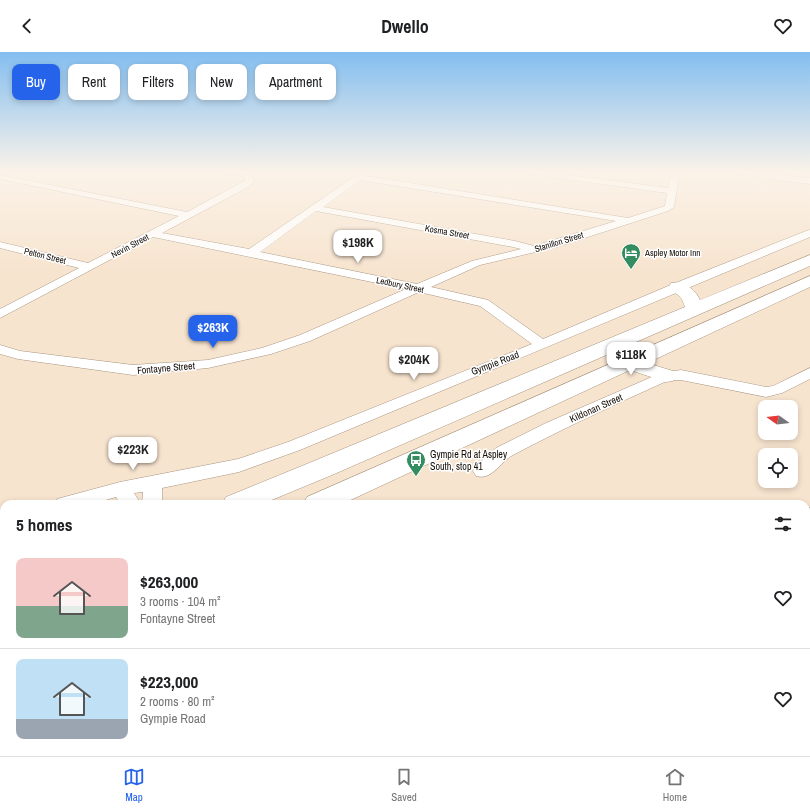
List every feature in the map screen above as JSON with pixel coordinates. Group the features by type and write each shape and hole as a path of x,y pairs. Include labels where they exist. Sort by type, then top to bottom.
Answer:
{"highway":[{"path":"244,500 810,260"},
{"path":"325,500 810,281"},
{"path":"677,287 689,294 695,310"},
{"path":"628,363 674,375 674,365 669,345"}],"street":[{"path":"138,205 188,215"},
{"name":"Nevin Street","path":"0,314 207,205"},
{"path":"251,253 318,205"},
{"path":"532,205 627,220"},
{"name":"Stanillon Street","path":"416,288 476,263 533,250 665,209 669,207 669,205"},
{"name":"Kosma Street","path":"314,208 515,244 533,250"},
{"name":"Gympie Road","path":"95,500 126,496 153,482 216,471 273,453 474,371 494,365 677,287 810,233"},
{"name":"Ledbury Street","path":"152,234 251,253 484,303 541,344"},
{"name":"Pelton Street","path":"0,245 90,267"},
{"name":"Fontayne Street","path":"0,349 18,355 133,370 208,364 266,351 305,338 416,288"},
{"path":"674,375 766,392 777,390 810,373"},
{"name":"Kildonan Street","path":"482,472 502,453 552,427 674,375"},
{"path":"152,500 153,482"}],"place":[{"name":"Aspley Motor Inn","path":"631,270"},
{"name":"Gympie Rd at Aspley South, stop 41","path":"416,477"}]}
